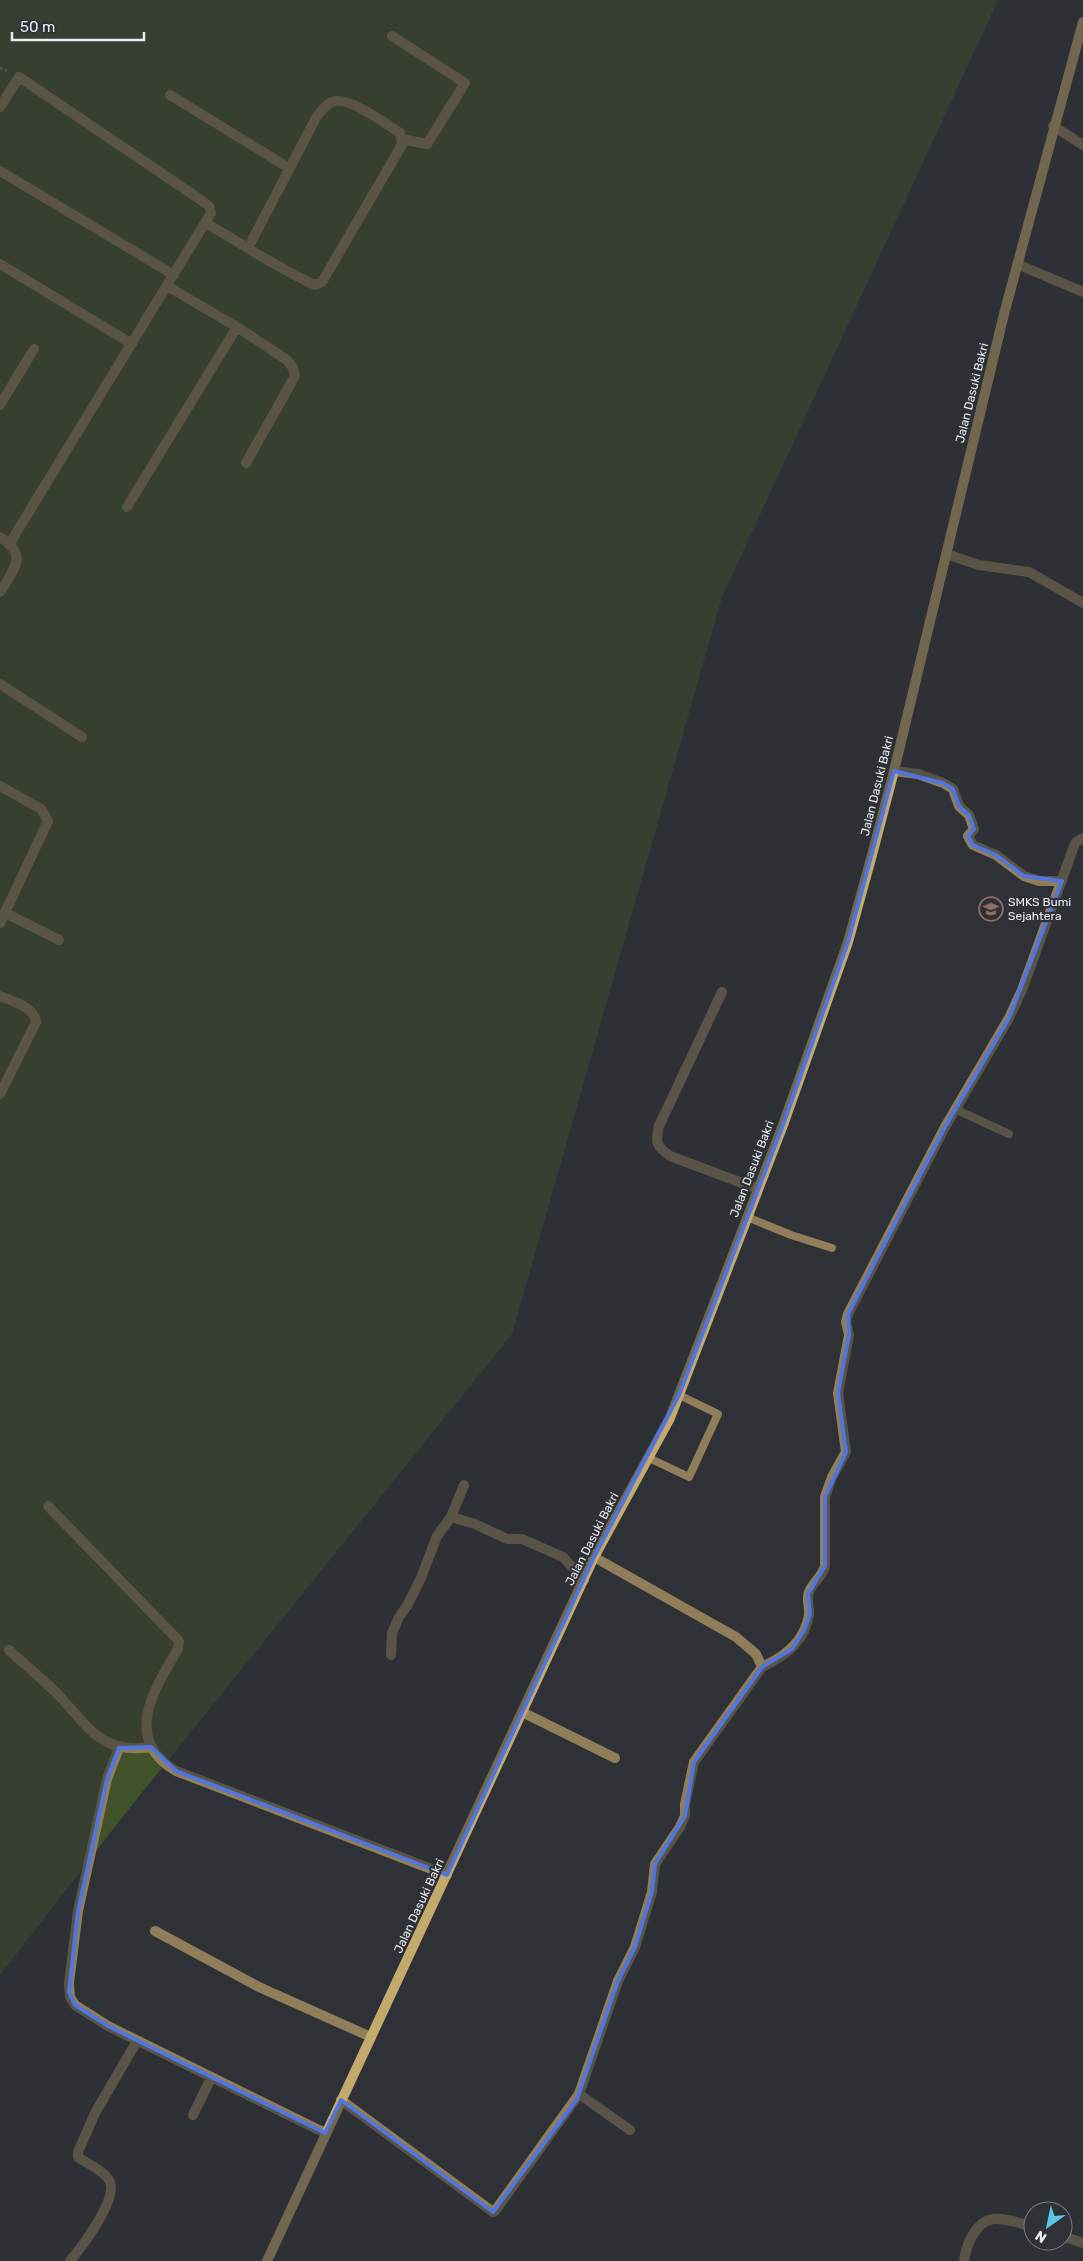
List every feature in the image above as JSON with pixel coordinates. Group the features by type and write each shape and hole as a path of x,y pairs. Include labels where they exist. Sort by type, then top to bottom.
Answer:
{"main road":[{"name":"Jalan Dasuki Bakri","path":"267,2261 594,1558 670,1418 796,1091 848,942 894,770 1017,264 1083,22"}],"street":[{"path":"392,36 465,83 427,144 402,139"},
{"path":"0,107 19,78 198,198 209,206 211,213 10,543"},
{"path":"170,95 290,168"},
{"path":"206,223 248,248 302,279 315,285 322,282 400,150 402,139 400,134 349,103 336,100 328,103 317,116 248,248"},
{"path":"1054,126 1083,145"},
{"path":"0,171 174,275"},
{"path":"0,264 132,344"},
{"path":"1017,264 1083,292"},
{"path":"167,286 237,327 287,360 293,368 295,376 246,463"},
{"path":"126,507 237,327"},
{"path":"0,405 34,349"},
{"path":"0,537 10,543 16,551 18,559 0,592"},
{"path":"946,554 979,565 1012,568 1035,574 1083,603"},
{"path":"0,684 82,737"},
{"path":"894,770 918,774 943,783 953,790 959,806 969,814 974,829 968,836 973,845 996,855 1024,876 1039,881 1062,882"},
{"path":"0,786 41,809 48,821 0,923"},
{"path":"341,2100 493,2212 579,2094 618,1981 635,1947 652,1892 655,1864 680,1827 685,1816 689,1782 694,1762 762,1667 778,1660 792,1649 804,1631 810,1614 808,1594 824,1571 825,1497 832,1477 846,1452 838,1393 849,1335 846,1322 848,1314 955,1109 1009,1018 1062,882 1074,846 1076,842 1083,838"},
{"path":"5,914 59,940"},
{"path":"722,992 659,1126 656,1140 660,1150 670,1156 758,1189"},
{"path":"0,996 31,1010 36,1015 36,1022 0,1094"},
{"path":"391,1654 392,1633 421,1578 437,1536 451,1517 464,1485"},
{"path":"48,1506 179,1641 178,1649 159,1683 147,1712 145,1726 151,1747 166,1765 176,1771 447,1875"},
{"path":"451,1517 475,1524 507,1539 522,1539 563,1557 584,1580"},
{"path":"594,1558 736,1637 756,1654 762,1667"},
{"path":"9,1650 62,1699 85,1727 119,1748 136,1749 151,1747"},
{"path":"522,1712 615,1758"},
{"path":"119,1748 107,1779 78,1911 69,1992 75,2005 108,2026 137,2041 325,2133"},
{"path":"155,1931 259,1987 371,2037"},
{"path":"70,2261 91,2236 112,2187 110,2180 78,2157 78,2152 95,2113 137,2041"},
{"path":"194,2115 211,2078"},
{"path":"579,2094 630,2130"},
{"path":"964,2261 965,2249 969,2241 979,2227 986,2222 994,2219 1023,2225"}],"lane":[{"path":"955,1109 1009,1134"},
{"path":"747,1217 791,1235 832,1248"},
{"path":"648,1458 689,1477 718,1414 679,1395"}],"highlighted area":[{"path":"894,771 943,783 953,789 959,806 969,815 974,829 968,836 973,845 996,855 1024,876 1062,881 1009,1018 945,1127 848,1314 849,1335 838,1393 846,1452 825,1497 825,1566 808,1594 810,1614 804,1631 792,1649 762,1667 694,1762 685,1816 655,1864 652,1892 635,1947 618,1981 577,2099 493,2212 341,2100 325,2133 108,2026 75,2005 69,1992 78,1911 107,1779 119,1748 151,1747 176,1771 447,1875 594,1557 679,1395 783,1125 848,942"}],"green space":[{"path":"0,0 998,0 722,597 512,1334 128,1810 0,1975"}],"place":[{"name":"SMKS Bumi Sejahtera","path":"991,909"}]}
